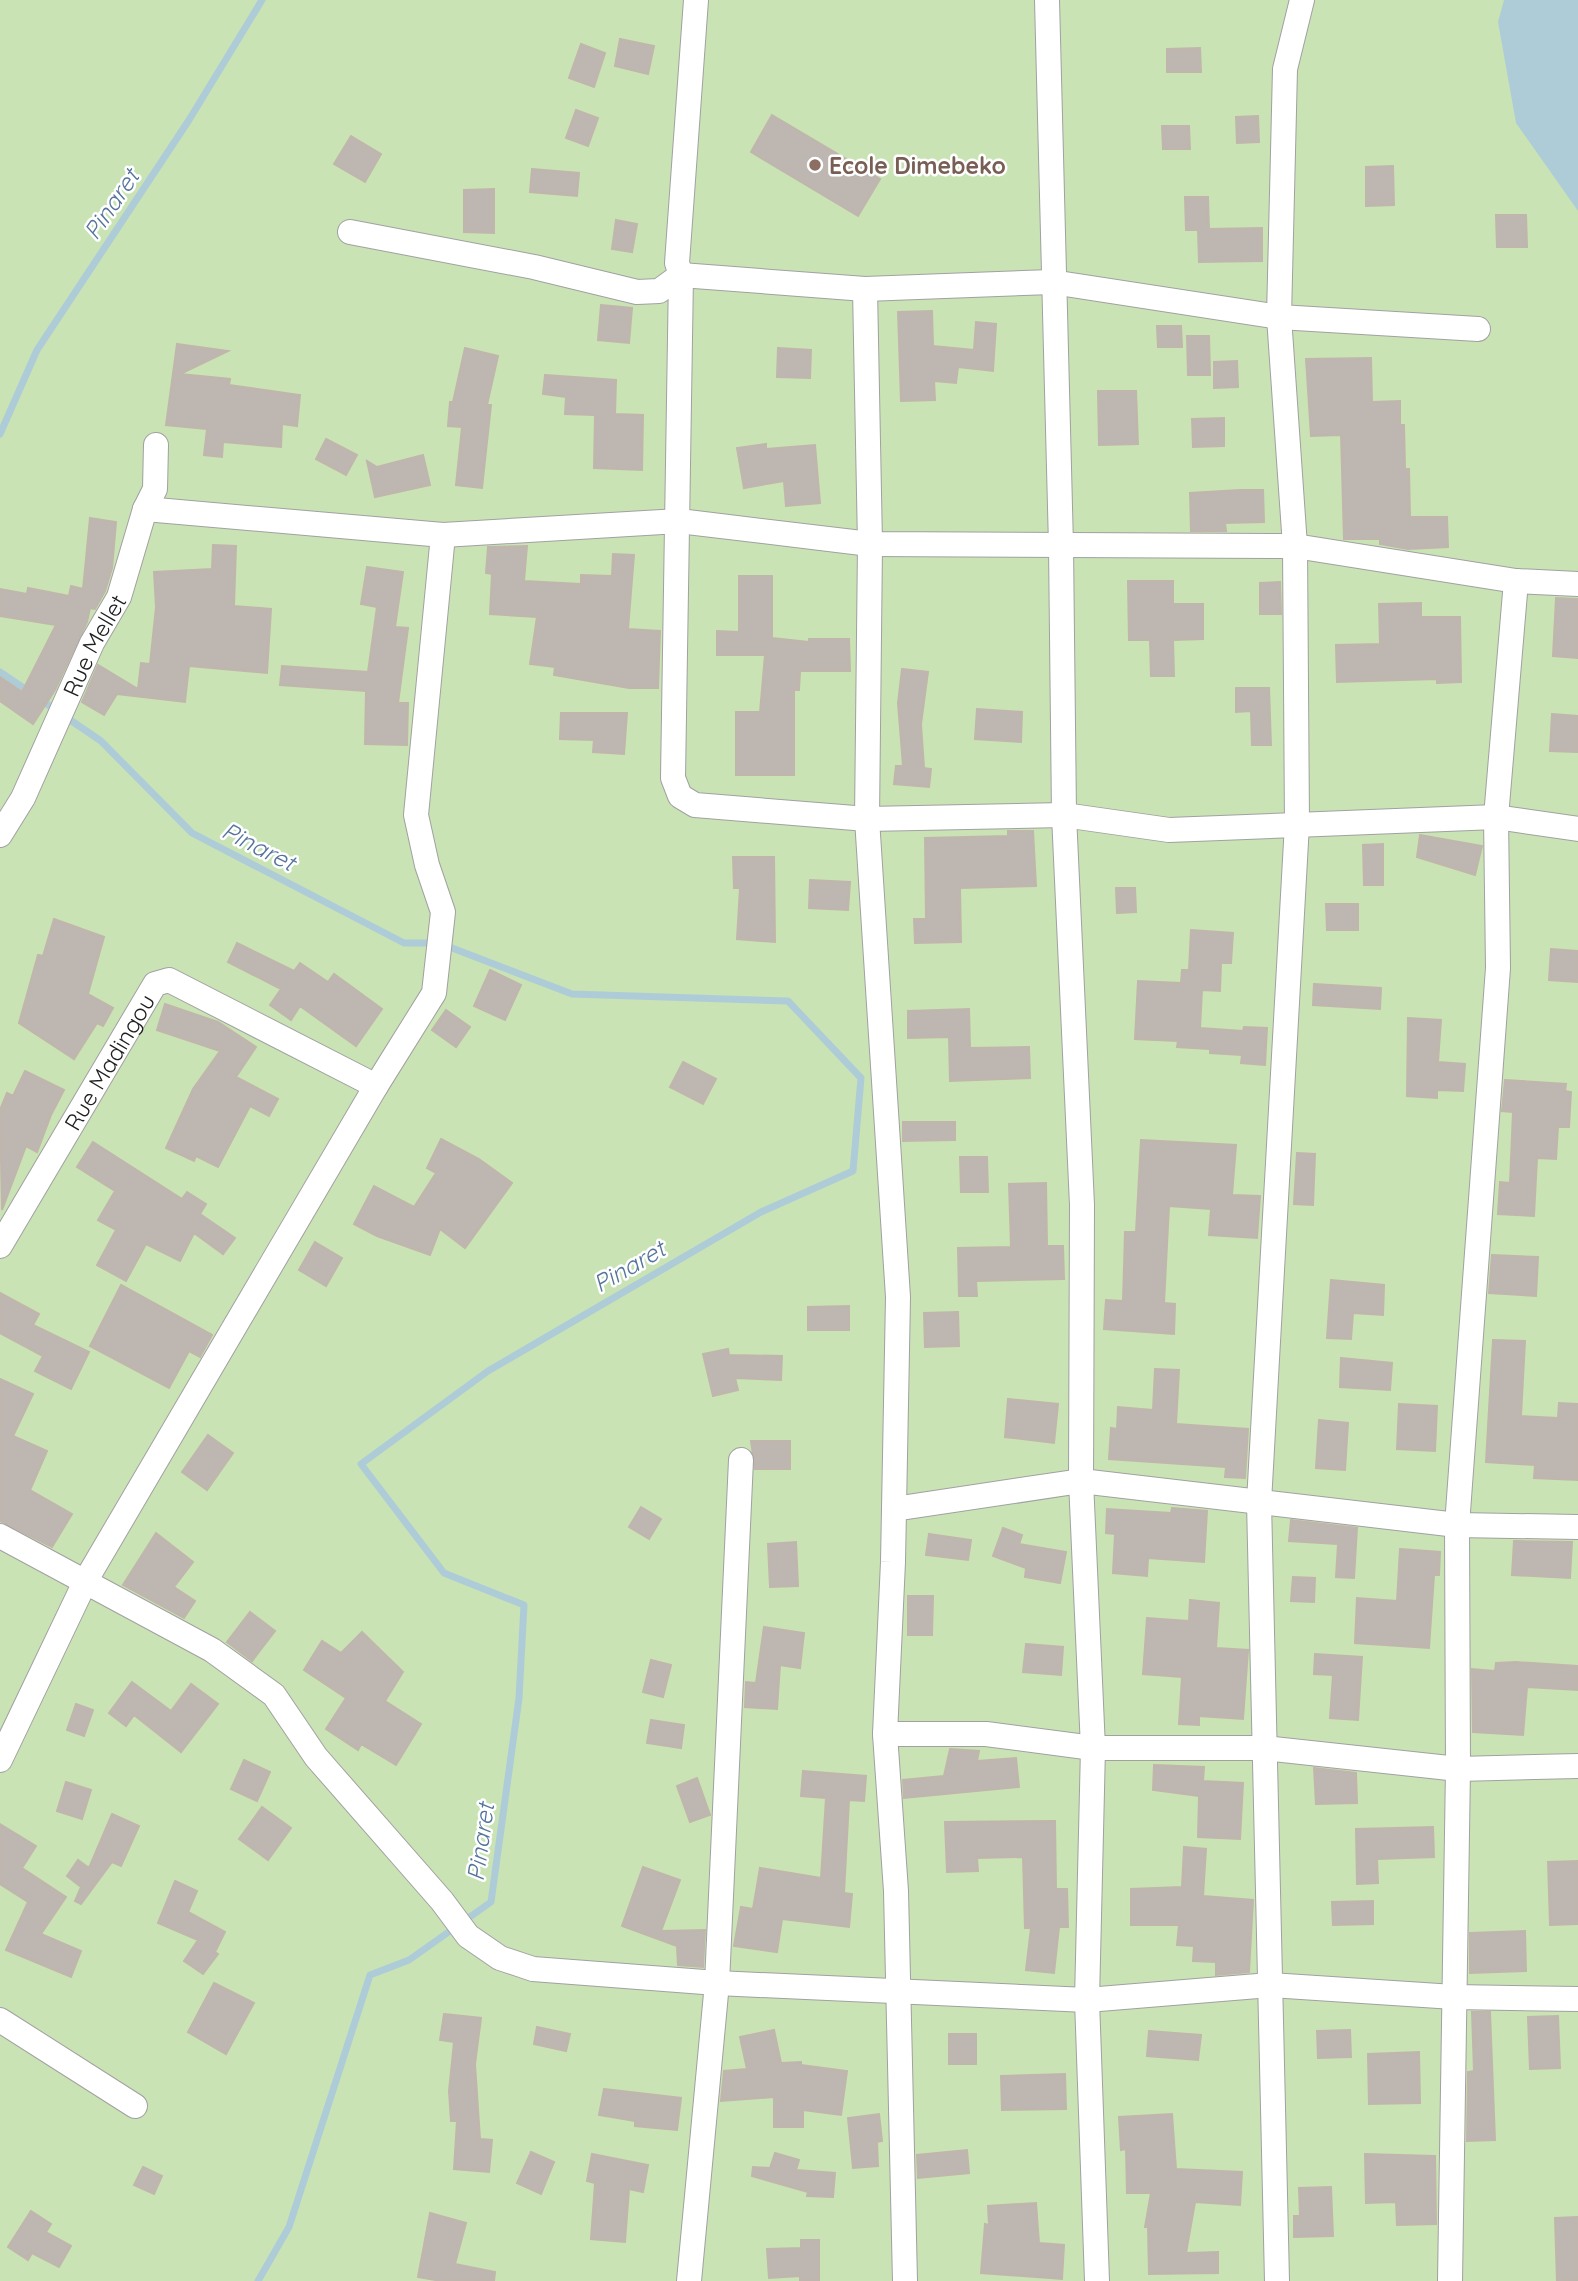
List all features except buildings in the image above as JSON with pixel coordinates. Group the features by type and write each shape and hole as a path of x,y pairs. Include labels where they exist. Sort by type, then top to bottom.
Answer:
{"street":[{"path":"696,0 677,264 681,275 673,778 680,796 695,805 867,819 1064,815 1169,830 1496,817 1578,829"},
{"path":"1046,0 1052,282 1062,546 1064,815 1082,1205 1081,1481 1094,1748 1087,2000 1097,2281"},
{"path":"1278,2281 1259,1503 1297,824 1295,546 1279,317 1285,69 1302,0"},
{"path":"350,232 534,267 637,292 659,291 681,275 865,289 1052,282 1279,317 1478,329"},
{"path":"865,289 870,544 867,819 898,1297 894,1509 885,1734 896,1891 905,2281"},
{"name":"Rue Mellet","path":"0,835 23,797 92,643 119,597 145,509 155,489 156,445"},
{"path":"145,509 443,535 679,521 870,544 1295,546 1516,581 1578,584"},
{"path":"0,1760 86,1580 376,1086 434,993 443,912 427,865 416,815 443,535"},
{"path":"1450,2281 1458,1769 1457,1525 1499,968 1496,817 1516,581"},
{"name":"Rue Madingou","path":"0,1247 155,984 169,979 376,1086"},
{"path":"689,2281 717,1983 741,1460"},
{"path":"894,1509 1081,1481 1457,1525 1578,1527"},
{"path":"0,1536 212,1650 274,1695 316,1757 468,1936 500,1958 533,1969 717,1983 1087,2000 1270,1985 1454,1997 1578,1999"},
{"path":"885,1734 986,1734 1094,1748 1264,1748 1458,1769 1578,1766"},
{"path":"0,2020 135,2106"}],"green space":[{"path":"0,0 1578,0 1578,2281 0,2281"}],"water":[{"path":"1504,0 1578,0 1578,211 1516,123 1498,22"}],"waterway":[{"name":"Pinaret","path":"0,434 37,350 189,120 262,0"},
{"name":"Pinaret","path":"0,672 31,693"},
{"name":"Pinaret","path":"41,700 101,741 192,833 404,943 439,943 572,994 788,1001 861,1078 853,1171 761,1212 488,1371 361,1464 444,1573 524,1605 519,1698 491,1902 409,1960 370,1975 289,2227 258,2281"}],"place":[{"name":"Ecole Dimebeko","path":"815,165"}]}
